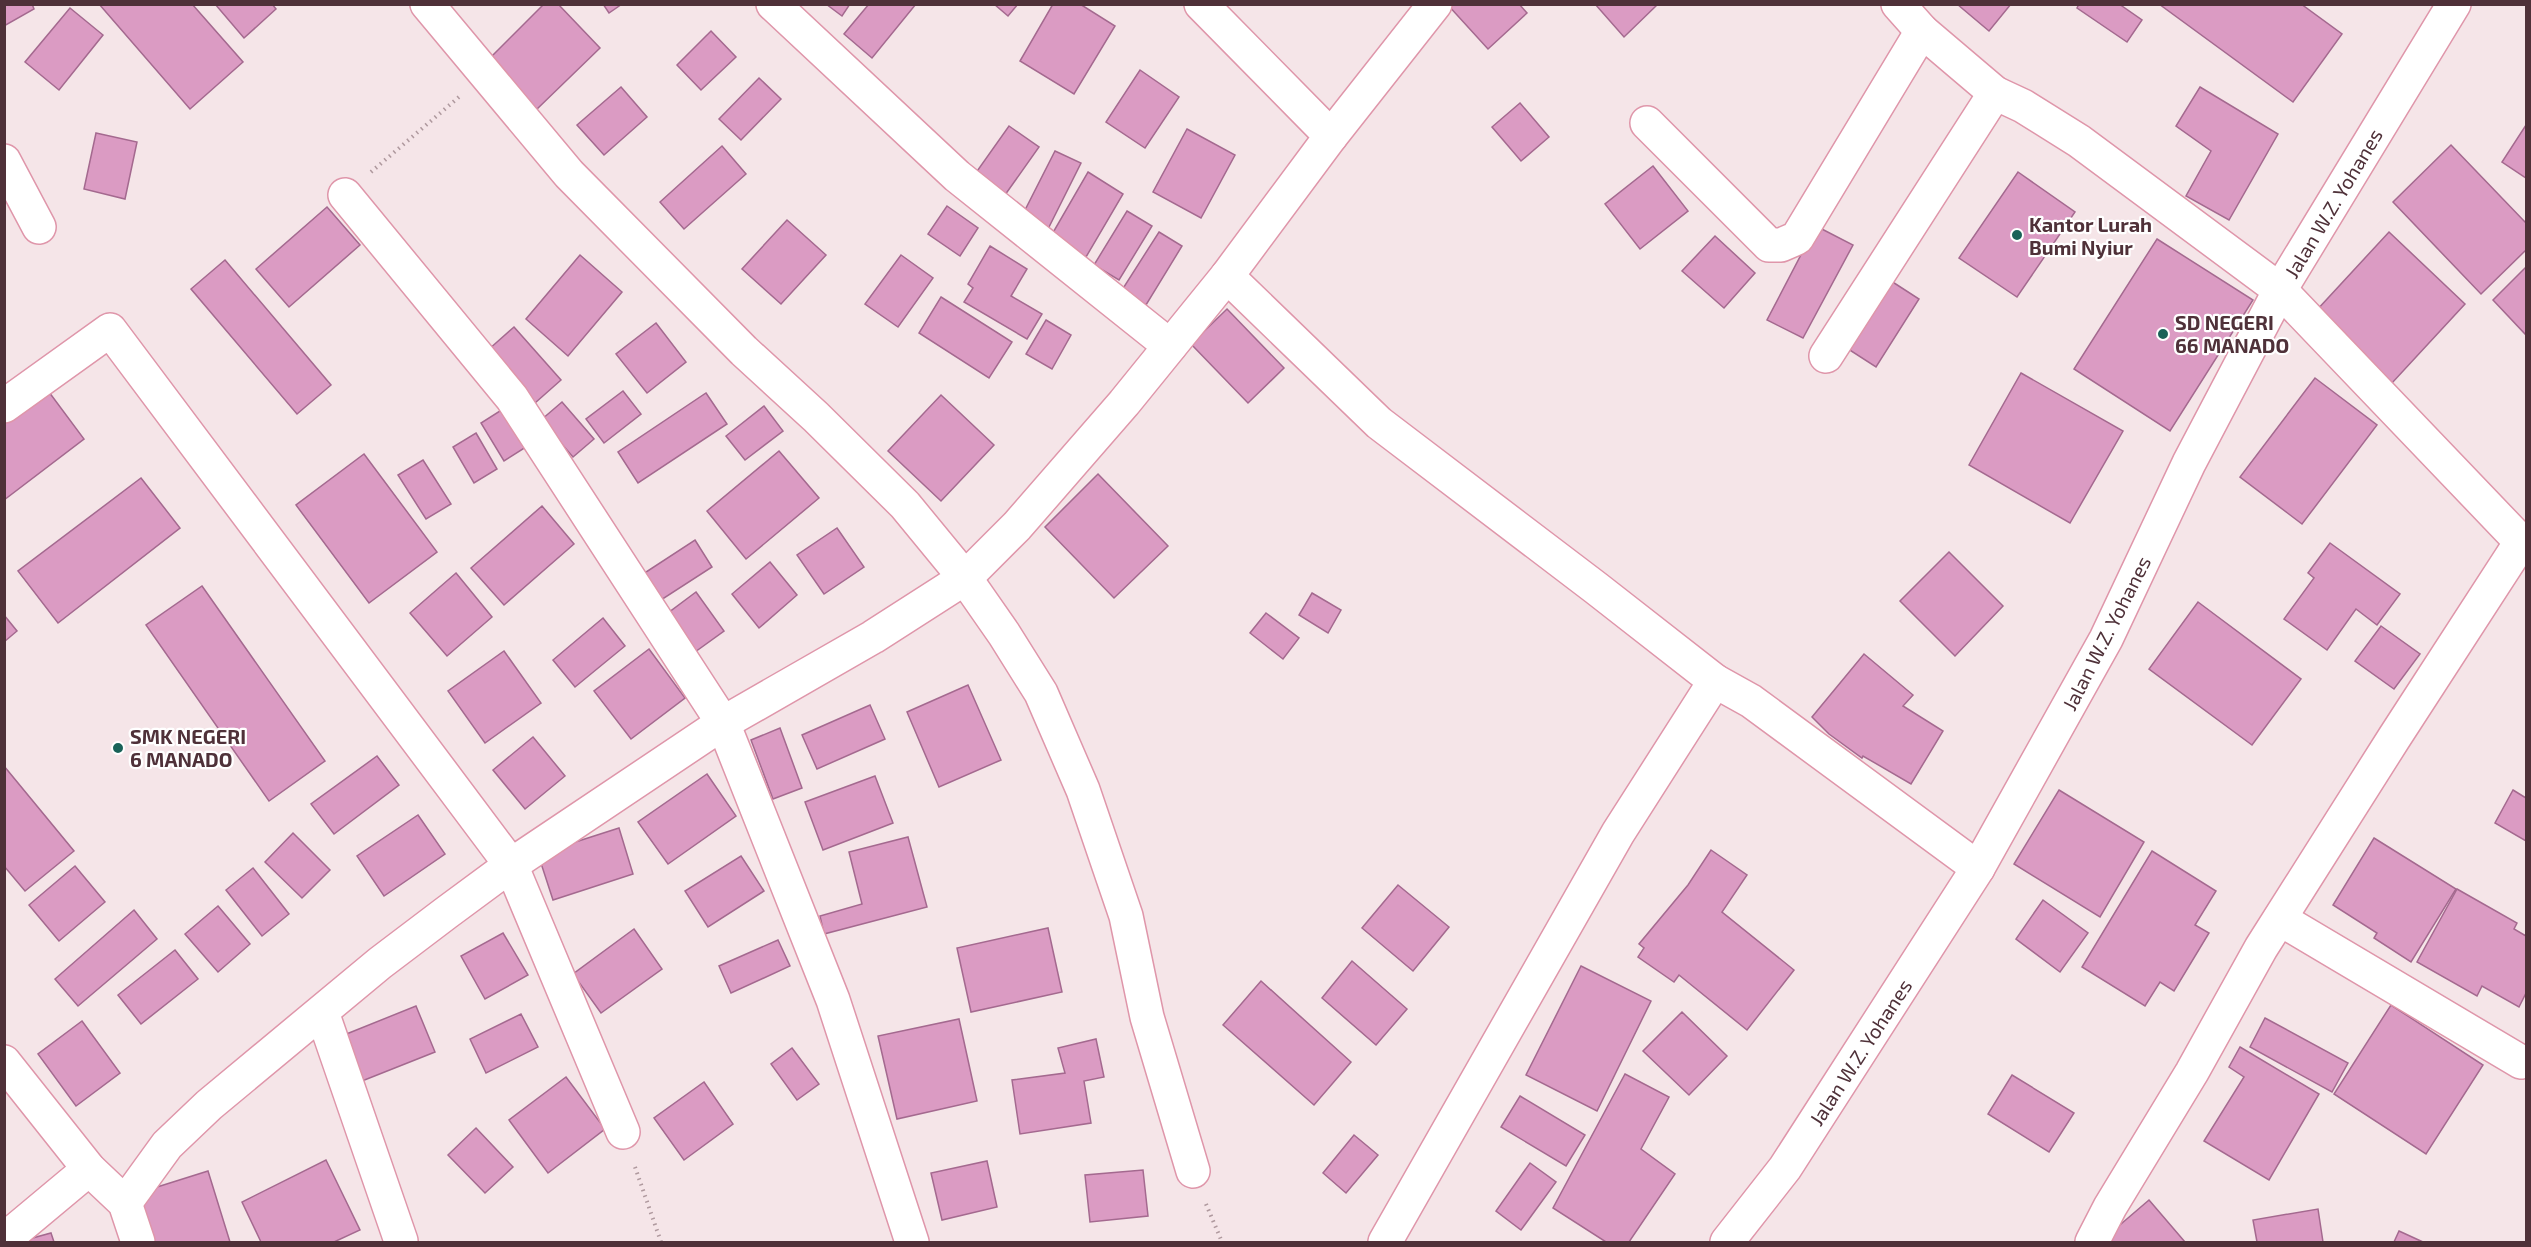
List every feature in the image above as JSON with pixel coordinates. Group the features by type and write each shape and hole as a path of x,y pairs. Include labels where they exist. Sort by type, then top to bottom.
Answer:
{"street":[{"path":"427,4 569,174 744,351 816,417 904,505 966,578 1041,693 1083,790 1126,916 1147,1017 1193,1170"},
{"path":"773,4 957,176 1170,346"},
{"path":"1201,4 1331,136"},
{"path":"125,1203 167,1145 209,1105 380,963 511,865 723,723 873,637 966,578 1017,526 1124,403 1227,276 1331,136 1435,4"},
{"path":"1898,4 1922,31 1995,93 2024,106 2079,141 2280,290 2524,545 2280,919 2192,1072 2110,1207 2092,1242"},
{"name":"Jalan W.Z. Yohanes","path":"1727,1242 1785,1168 1978,868 2106,639 2189,463 2280,290 2454,4"},
{"path":"1647,123 1769,245 1781,245 1797,238 1922,31"},
{"path":"1826,356 1995,93"},
{"path":"4,161 39,227"},
{"path":"345,195 512,398 723,723 833,1000 912,1242"},
{"path":"1227,276 1379,423 1714,681 1760,708 1978,868"},
{"path":"4,406 110,330 511,865 622,1132"},
{"path":"1385,1242 1617,833 1714,681"},
{"path":"2280,919 2521,1062"},
{"path":"322,1012 401,1241"},
{"path":"4,1062 89,1169 125,1203 138,1242"},
{"path":"4,1240 89,1169"}],"path":[{"path":"345,195 485,76"},
{"path":"622,1132 661,1242"}],"building":[{"path":"4,4 32,4 34,9 4,26"},
{"path":"99,4 192,4 243,62 190,109"},
{"path":"215,4 272,4 276,9 244,38"},
{"path":"544,4 558,4 600,48 535,111 487,61"},
{"path":"603,4 622,4 609,13"},
{"path":"826,4 850,4 842,16"},
{"path":"869,4 916,4 872,58 844,34"},
{"path":"994,4 1018,4 1008,16"},
{"path":"1053,4 1080,4 1115,26 1074,94 1020,61"},
{"path":"1447,4 1519,4 1527,13 1488,49"},
{"path":"1595,4 1658,4 1624,37"},
{"path":"1957,4 2011,4 1989,31"},
{"path":"2079,4 2119,4 2142,20 2127,42 2077,8"},
{"path":"2159,4 2301,4 2342,34 2293,102"},
{"path":"70,8 103,35 59,90 25,62"},
{"path":"711,31 736,57 701,90 677,65"},
{"path":"1140,70 1179,97 1145,148 1106,122"},
{"path":"759,78 781,99 741,140 719,119"},
{"path":"621,87 647,117 604,155 577,125"},
{"path":"2200,87 2278,134 2229,220 2186,196 2211,151 2176,126"},
{"path":"1520,103 1549,137 1521,161 1492,127"},
{"path":"2526,125 2526,178 2502,162"},
{"path":"1009,126 1039,147 1005,195 975,174"},
{"path":"1187,129 1235,155 1201,218 1153,192"},
{"path":"96,133 137,142 125,199 84,189"},
{"path":"2451,145 2526,223 2526,250 2481,294 2393,202"},
{"path":"722,146 746,174 684,229 660,202"},
{"path":"1055,151 1081,163 1047,231 1021,218"},
{"path":"1653,166 1688,211 1640,249 1605,204"},
{"path":"1088,172 1123,194 1086,257 1051,236"},
{"name":"Kantor Lurah Bumi Nyiur","path":"2018,172 2075,212 2017,297 1959,258"},
{"path":"947,206 978,228 960,256 928,234"},
{"path":"327,207 360,245 289,307 256,269"},
{"path":"1127,211 1152,226 1119,280 1094,265"},
{"path":"787,220 826,255 781,304 742,269"},
{"path":"1816,226 1853,245 1803,338 1767,320"},
{"path":"1159,232 1182,246 1146,305 1122,290"},
{"path":"2389,232 2465,304 2392,383 2316,311"},
{"path":"1715,236 1755,273 1724,308 1682,271"},
{"name":"SD NEGERI 66 MANADO","path":"2157,239 2253,300 2170,431 2074,369"},
{"path":"990,246 1027,269 1011,296 1042,314 1027,339 964,302 973,288 968,284"},
{"path":"580,255 622,292 568,356 526,319"},
{"path":"901,255 933,278 898,327 865,304"},
{"path":"225,260 331,385 297,414 191,289"},
{"path":"2526,267 2526,335 2493,300"},
{"path":"1888,279 1919,299 1876,367 1845,347"},
{"path":"941,297 1012,342 989,378 919,333"},
{"path":"1227,309 1284,368 1248,403 1191,344"},
{"path":"1046,320 1071,335 1052,369 1026,354"},
{"path":"656,323 686,362 647,393 616,354"},
{"path":"514,327 561,380 535,403 488,350"},
{"path":"2021,373 2123,431 2070,523 1969,465"},
{"path":"2315,378 2377,425 2302,524 2240,477"},
{"path":"46,388 84,439 4,500 4,420"},
{"path":"623,391 641,414 604,443 586,419"},
{"path":"706,393 727,424 638,483 618,452"},
{"path":"941,395 994,445 941,501 888,451"},
{"path":"562,402 594,439 573,457 541,420"},
{"path":"764,406 783,431 745,460 726,436"},
{"path":"503,409 526,447 504,461 481,423"},
{"path":"476,433 497,469 474,483 453,447"},
{"path":"779,451 819,498 746,559 707,511"},
{"path":"364,454 437,552 369,603 296,505"},
{"path":"423,460 451,504 426,519 398,475"},
{"path":"1098,474 1168,546 1114,598 1045,527"},
{"path":"141,478 180,528 58,623 18,571"},
{"path":"542,506 574,544 504,605 471,568"},
{"path":"837,528 864,567 824,594 797,555"},
{"path":"695,540 712,567 661,600 643,574"},
{"path":"2330,543 2400,594 2377,625 2356,609 2327,650 2284,619 2314,578 2308,573"},
{"path":"1949,552 2003,606 1955,656 1900,601"},
{"path":"770,562 797,595 759,628 732,594"},
{"path":"456,573 492,617 447,656 410,613"},
{"path":"202,586 325,761 269,801 146,625"},
{"path":"696,592 724,631 695,652 668,613"},
{"path":"1312,593 1341,610 1328,633 1299,615"},
{"path":"2198,602 2301,679 2252,745 2149,669"},
{"path":"1266,613 1299,638 1283,659 1250,633"},
{"path":"4,615 17,631 4,642"},
{"path":"603,618 625,646 575,687 553,660"},
{"path":"2381,626 2420,654 2394,689 2355,661"},
{"path":"649,649 685,698 631,739 594,691"},
{"path":"504,651 541,703 485,743 448,691"},
{"path":"1864,654 1913,695 1903,706 1943,731 1911,784 1863,756 1862,758 1829,734 1812,717"},
{"path":"968,685 1001,760 939,787 907,712"},
{"path":"870,705 885,739 817,769 802,735"},
{"path":"780,728 802,788 773,799 751,740"},
{"path":"533,737 565,776 525,809 493,770"},
{"path":"377,756 399,785 334,834 311,804"},
{"path":"4,766 74,851 25,891 4,866"},
{"path":"707,774 736,816 668,864 638,822"},
{"path":"875,776 893,823 823,850 805,802"},
{"path":"2059,790 2144,842 2100,917 2014,864"},
{"path":"2513,790 2526,798 2526,841 2495,823"},
{"path":"418,815 445,854 384,896 357,856"},
{"path":"619,828 633,874 553,900 538,854"},
{"path":"293,833 330,870 302,898 265,862"},
{"path":"908,837 927,907 824,934 820,916 862,904 849,852"},
{"path":"2374,838 2456,889 2411,962 2374,938 2377,933 2333,905"},
{"path":"1711,850 1747,875 1722,912 1794,970 1747,1030 1679,975 1674,982 1638,957 1644,948 1639,944 1688,885"},
{"path":"2152,851 2216,891 2195,925 2209,933 2174,991 2160,982 2145,1006 2082,967"},
{"path":"741,856 764,891 708,927 685,891"},
{"path":"75,866 105,902 59,941 29,905"},
{"path":"253,868 289,914 262,936 226,890"},
{"path":"1398,885 1449,927 1413,971 1362,928"},
{"path":"2457,889 2517,923 2514,929 2526,936 2526,993 2519,1007 2482,986 2477,996 2417,962"},
{"path":"2043,900 2088,933 2060,972 2016,939"},
{"path":"218,906 250,944 218,972 185,934"},
{"path":"134,910 157,939 78,1006 55,979"},
{"path":"1048,928 1062,992 971,1012 957,948"},
{"path":"634,929 662,969 601,1013 573,974"},
{"path":"503,933 528,975 485,999 461,956"},
{"path":"778,940 790,966 731,993 719,966"},
{"path":"175,950 198,979 141,1024 118,995"},
{"path":"1352,961 1407,1009 1376,1045 1322,998"},
{"path":"1581,966 1651,1001 1597,1111 1526,1075"},
{"path":"1261,981 1351,1062 1314,1105 1223,1025"},
{"path":"2391,1005 2483,1065 2426,1154 2334,1094"},
{"path":"416,1006 435,1052 362,1081 344,1035"},
{"path":"1682,1012 1727,1056 1689,1095 1643,1051"},
{"path":"521,1014 538,1047 486,1073 470,1039"},
{"path":"2265,1018 2348,1063 2332,1092 2250,1047"},
{"path":"959,1019 977,1101 897,1119 878,1036"},
{"path":"82,1021 120,1073 76,1106 38,1054"},
{"path":"1096,1039 1104,1077 1084,1081 1091,1123 1020,1134 1012,1080 1065,1073 1058,1048"},
{"path":"2240,1047 2319,1094 2269,1180 2204,1141 2244,1077 2229,1067"},
{"path":"792,1048 819,1084 797,1100 771,1064"},
{"path":"1625,1074 1669,1097 1641,1149 1675,1174 1629,1242 1606,1242 1553,1208"},
{"path":"2012,1075 2074,1113 2049,1152 1988,1114"},
{"path":"566,1077 605,1129 548,1173 509,1120"},
{"path":"704,1082 733,1124 684,1160 654,1118"},
{"path":"1520,1096 1585,1135 1566,1166 1501,1127"},
{"path":"476,1128 513,1167 485,1193 448,1155"},
{"path":"1354,1135 1378,1155 1346,1193 1323,1173"},
{"path":"326,1160 360,1230 334,1242 261,1242 242,1202"},
{"path":"987,1161 997,1207 942,1220 931,1173"},
{"path":"1530,1163 1556,1182 1521,1230 1496,1211"},
{"path":"1143,1170 1148,1216 1090,1222 1085,1175"},
{"path":"208,1171 230,1242 153,1242 138,1193"},
{"path":"2149,1200 2185,1242 2100,1242"},
{"path":"2318,1209 2323,1242 2257,1242 2253,1220"},
{"path":"2399,1231 2423,1242 2394,1242"},
{"path":"51,1233 54,1242 18,1242"}],"place":[{"name":"Kantor Lurah Bumi Nyiur","path":"2017,235"},
{"name":"SD NEGERI 66 MANADO","path":"2163,334"},
{"name":"SMK NEGERI 6 MANADO","path":"118,748"}]}
